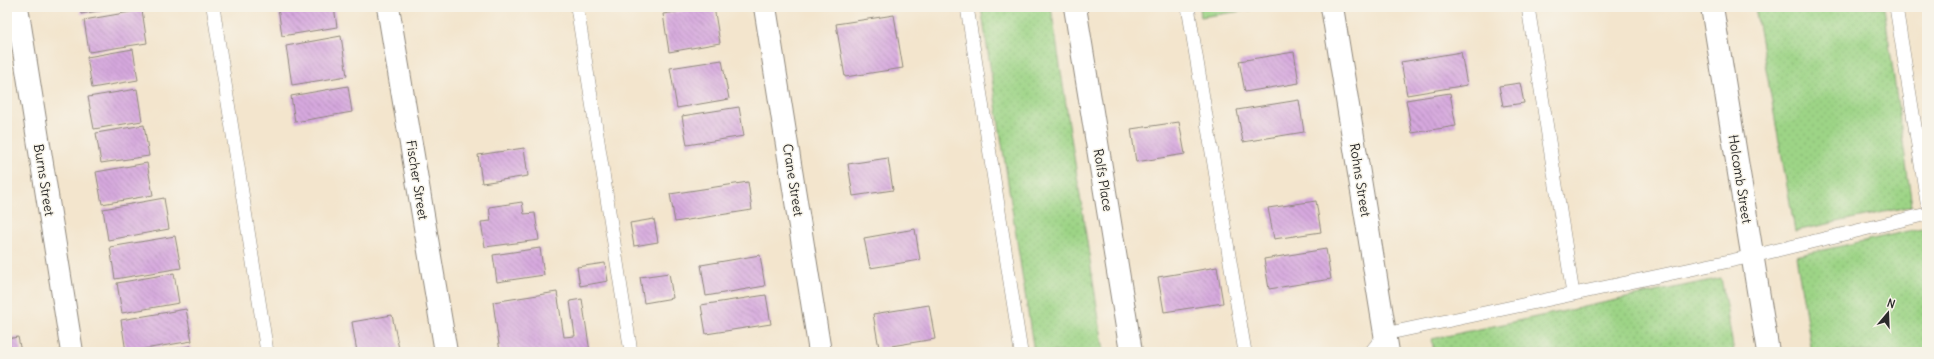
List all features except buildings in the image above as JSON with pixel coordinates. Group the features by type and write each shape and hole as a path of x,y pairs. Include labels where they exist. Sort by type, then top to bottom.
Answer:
{"street":[{"name":"Burns Street","path":"16,7 72,352"},
{"name":"Fischer Street","path":"388,7 446,352"},
{"name":"Crane Street","path":"765,7 820,352"},
{"name":"Rolfs Place","path":"1075,7 1131,352"},
{"name":"Rohns Street","path":"1332,7 1387,343"},
{"name":"Holcomb Street","path":"1712,7 1768,352"}],"lane":[{"path":"213,7 267,352"},
{"path":"577,7 631,352"},
{"path":"968,7 1021,352"},
{"path":"1188,7 1245,352"},
{"path":"1528,7 1573,294"},
{"path":"1896,7 1927,202"},
{"path":"1371,352 1387,343 1573,294 1752,256 1927,214"}],"green space":[{"path":"981,7 1051,7 1104,352 1034,352"},
{"path":"1200,7 1269,7 1201,17"},
{"path":"1755,7 1884,7 1912,206 1795,231"},
{"path":"1927,227 1927,352 1812,352 1796,256"},
{"path":"1721,278 1734,352 1434,352 1432,339"}]}
